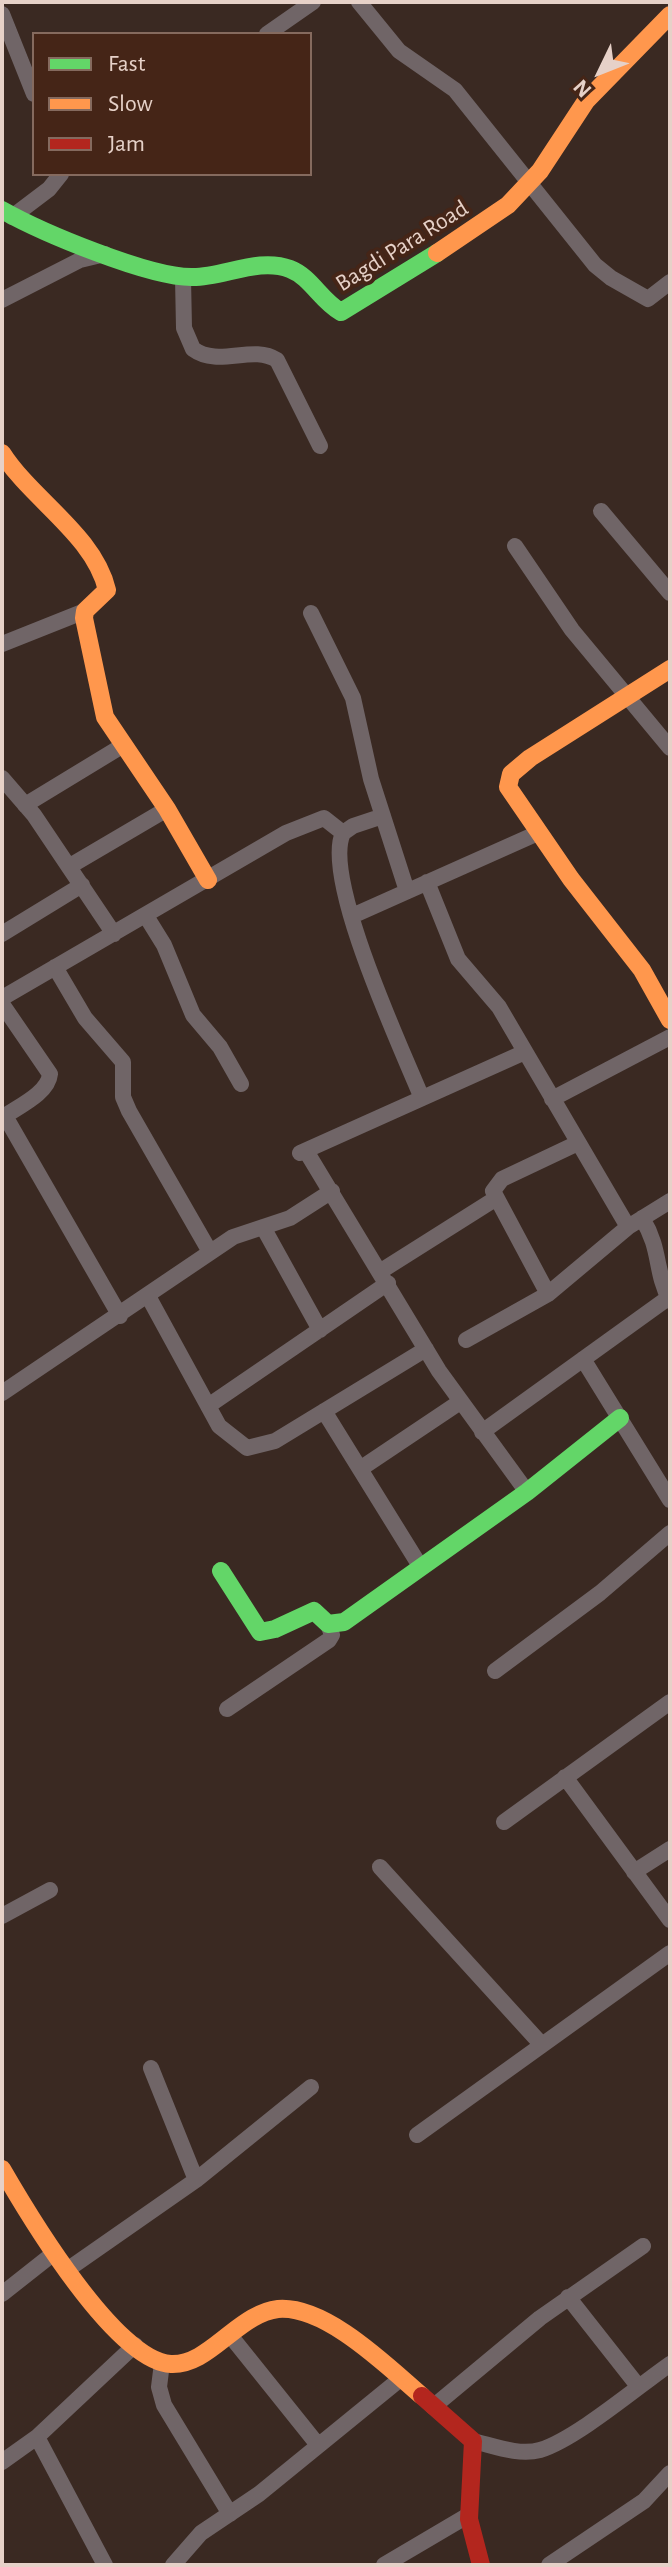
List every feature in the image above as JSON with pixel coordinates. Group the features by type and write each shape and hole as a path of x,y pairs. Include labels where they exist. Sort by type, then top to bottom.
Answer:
{"street":[{"path":"270,32 313,2"},
{"path":"359,2 399,51 455,90 529,185 611,278 648,299 670,282"},
{"path":"2,14 32,89"},
{"name":"Bagdi Para Road","path":"7,214 43,232 156,273 183,278 269,266 286,268 306,278 330,308 341,312 486,222 529,185 586,101 670,15"},
{"path":"7,214 49,189 59,176"},
{"path":"2,300 80,260 107,254"},
{"path":"183,278 184,328 193,349 214,358 263,354 277,360 320,446"},
{"path":"2,453 16,478 73,535 105,575 107,590 85,611 2,644"},
{"path":"601,511 670,593"},
{"path":"515,546 572,630 670,748"},
{"path":"85,611 101,702 122,746 167,809 208,880"},
{"path":"311,613 353,698 383,816 407,891"},
{"path":"670,669 539,752 511,774 508,780 510,794 642,970 670,1020"},
{"path":"25,805 122,746"},
{"path":"2,778 70,866 114,934"},
{"path":"70,866 167,809"},
{"path":"383,816 353,826 343,833 339,860 352,916 421,1096"},
{"path":"120,1316 3,1117 47,1085 50,1074 2,1001 55,967 316,819 330,820 343,833"},
{"path":"352,916 538,833"},
{"path":"427,882 458,959 492,997 578,1143 635,1222 657,1246 659,1279 669,1300 482,1432"},
{"path":"2,934 82,885"},
{"path":"146,916 164,945 193,1015 220,1047 241,1084"},
{"path":"55,967 85,1018 123,1062 123,1097 129,1111 210,1252"},
{"path":"552,1099 670,1037"},
{"path":"525,1052 421,1096 303,1152 332,1191 460,1402 527,1492"},
{"path":"548,1294 495,1199 495,1184 578,1143"},
{"path":"2,1393 233,1237 290,1218 332,1191"},
{"path":"208,1406 320,1330 385,1277 495,1199"},
{"path":"466,1340 548,1294 635,1222 670,1201"},
{"path":"263,1227 320,1330"},
{"path":"148,1296 219,1426 247,1448 275,1441 426,1349"},
{"path":"583,1359 670,1500"},
{"path":"360,1469 460,1402"},
{"path":"324,1411 420,1566"},
{"path":"328,1624 344,1622 527,1492 620,1418"},
{"path":"495,1671 600,1593 670,1533"},
{"path":"221,1571 260,1632 280,1628 314,1611 328,1624 332,1635 227,1709"},
{"path":"504,1822 670,1702"},
{"path":"565,1777 670,1920"},
{"path":"634,1872 670,1849"},
{"path":"380,1867 542,2045"},
{"path":"2,1916 50,1890"},
{"path":"417,2135 670,1953"},
{"path":"151,2068 196,2180"},
{"path":"67,2270 196,2180 311,2087"},
{"path":"2,2169 54,2253 88,2297 135,2345 162,2363 180,2364 199,2356 264,2312 294,2310 318,2319 369,2354 473,2441 517,2451 540,2450 670,2364"},
{"path":"433,2407 568,2297 643,2246"},
{"path":"2,2294 54,2253"},
{"path":"568,2297 638,2386"},
{"path":"229,2334 318,2445"},
{"path":"2,2462 37,2437 135,2345"},
{"path":"162,2363 159,2387 164,2405 230,2514"},
{"path":"173,2565 201,2533 230,2514 399,2380"},
{"path":"37,2437 105,2565"},
{"path":"473,2441 468,2533 481,2565"},
{"path":"549,2565 644,2501 670,2473"},
{"path":"384,2565 467,2516"}],"traffic: fast":[{"path":"2,210 96,252 174,275 205,276 266,265 290,269 341,312 437,253"},
{"path":"221,1571 260,1632 275,1629 314,1611 328,1624 344,1622 527,1492 620,1418"}],"traffic: slow":[{"path":"437,253 508,205 540,171 586,101 670,15"},
{"path":"2,453 76,535 100,570 107,590 85,611 84,618 105,717 167,809 208,880"},
{"path":"670,669 530,758 511,774 508,787 571,879 642,970 670,1020"},
{"path":"2,2169 76,2283 125,2339 149,2357 171,2364 188,2362 259,2315 278,2309 297,2310 336,2327 355,2340 422,2396"}],"traffic: jam":[{"path":"422,2396 473,2441 469,2519 481,2565"}]}
